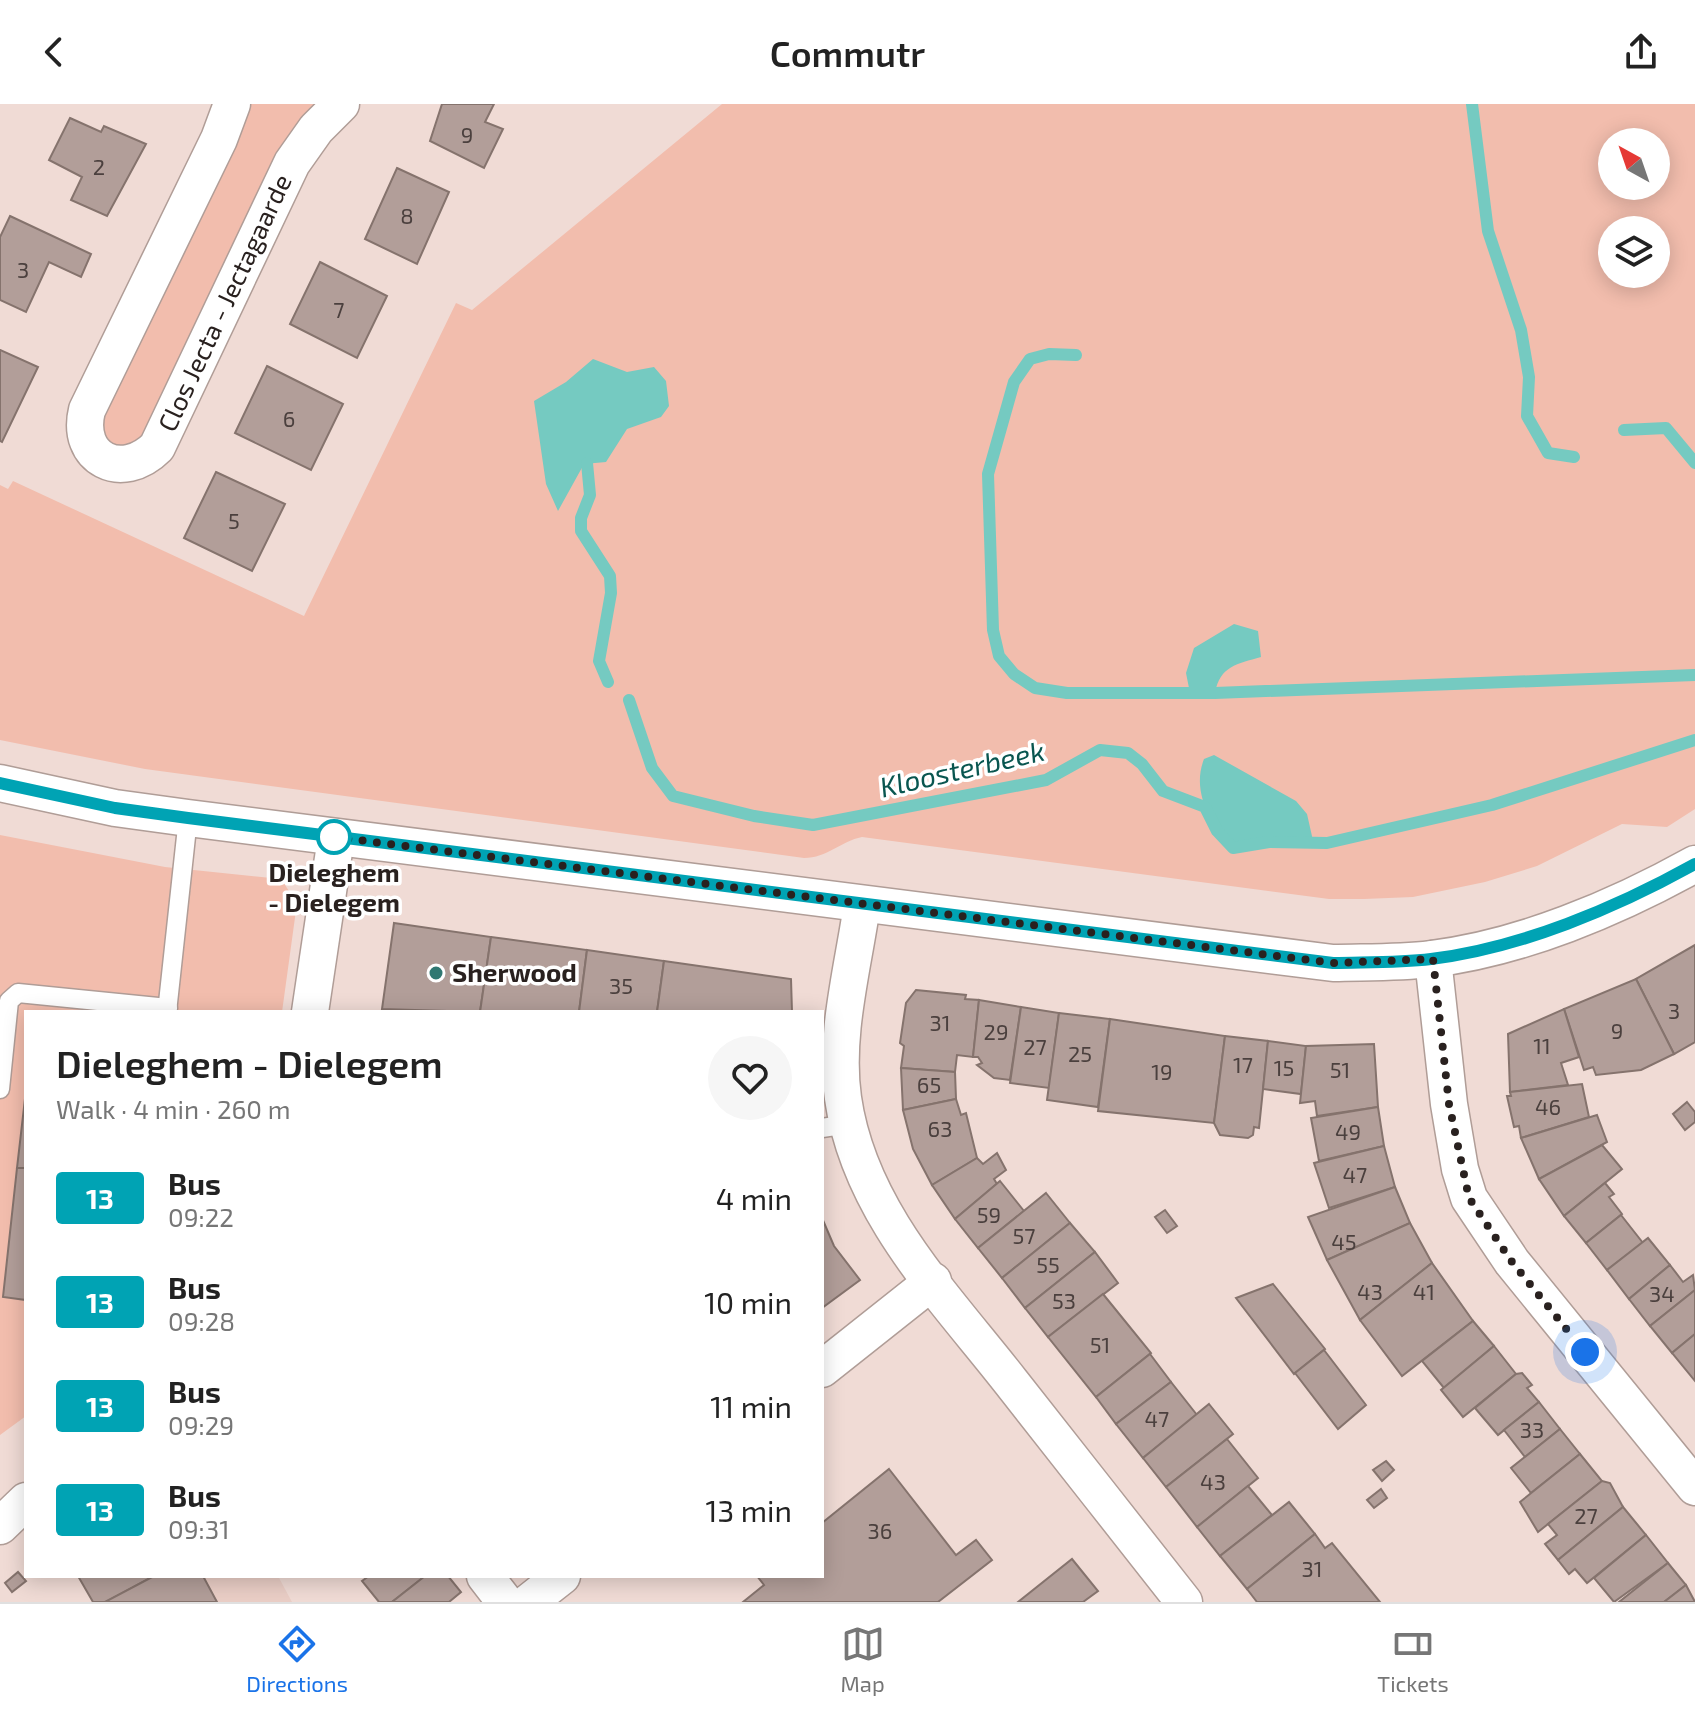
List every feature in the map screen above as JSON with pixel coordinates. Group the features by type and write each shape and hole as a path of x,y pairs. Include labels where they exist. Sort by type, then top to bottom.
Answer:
{"street":[{"name":"Clos Jecta - Jectagaarde","path":"232,104 212,154 87,410 84,423 90,447 111,463 136,463 157,447 292,163 316,129 341,104"},
{"path":"0,783 115,808 336,838 1333,963 1433,959 1550,928 1646,891 1695,864"},
{"path":"310,1010 336,838"},
{"path":"862,905 834,1112 885,1218 1184,1602"},
{"path":"1433,959 1449,1104 1469,1198 1512,1262 1695,1487"},
{"path":"824,1367 933,1281"},
{"path":"0,1526 24,1503"},
{"path":"487,1578 505,1602"},
{"path":"529,1602 559,1578"}],"lane":[{"path":"0,1089 9,1001 18,993 167,1010 188,818"}],"shaded area":[{"path":"249,104 318,104 289,134 142,437 131,447 116,447 104,437 102,415"},
{"path":"722,104 1695,104 1695,809 1667,827 1622,824 1537,866 1485,882 1413,897 1329,899 862,837 820,855 804,858 145,769 0,740 0,485 8,489 13,481 304,616 456,303 472,310"},
{"path":"0,835 165,867 281,879 297,903 282,1010 24,1010 24,1417 0,1435"},
{"path":"150,1578 279,1578 292,1602 105,1602"}],"water":[{"path":"593,359 627,372 654,367 666,381 669,406 661,417 627,429 606,462 584,464 558,511 546,484 534,401 566,382"},
{"path":"1234,624 1258,631 1261,657 1237,664 1225,672 1215,693 1190,693 1186,673 1194,648"},
{"path":"1214,755 1296,801 1307,814 1314,845 1269,842 1233,848 1217,829 1202,796 1200,784 1204,759"}],"building":[{"path":"442,104 494,104 485,122 503,129 484,168 430,141"},
{"path":"70,118 101,132 104,126 146,144 107,216 71,200 82,177 49,160"},
{"path":"397,168 449,192 417,264 365,239"},
{"path":"10,216 91,254 81,277 49,262 26,312 0,300 0,237"},
{"path":"320,262 387,296 357,358 290,324"},
{"path":"0,350 38,367 2,442 0,441"},
{"path":"267,366 343,404 311,470 235,433"},
{"path":"216,472 285,504 252,571 184,538"},
{"name":"Sherwood","path":"394,923 491,937 480,1010 382,1009"},
{"path":"491,937 587,950 579,1010 480,1010"},
{"path":"1695,945 1695,1042 1674,1054 1636,979"},
{"path":"587,950 664,961 657,1010 579,1010"},
{"path":"664,961 791,979 792,1010 657,1010"},
{"path":"1636,979 1674,1054 1641,1070 1596,1075 1593,1067 1584,1070 1564,1009"},
{"path":"916,990 966,995 965,999 979,1000 973,1057 957,1055 955,1072 901,1068 904,1046 900,1043 906,1003"},
{"path":"979,1000 1021,1007 1010,1080 994,1078 977,1065 982,1063 978,1057 973,1057"},
{"path":"1021,1007 1059,1013 1049,1088 1010,1083"},
{"path":"1564,1009 1579,1057 1561,1063 1568,1085 1510,1092 1508,1034"},
{"path":"1059,1013 1110,1019 1098,1107 1047,1100"},
{"path":"1110,1019 1225,1036 1214,1123 1098,1111"},
{"path":"1225,1036 1268,1041 1259,1128 1254,1127 1253,1135 1248,1138 1220,1135 1214,1123"},
{"path":"1268,1041 1306,1046 1301,1094 1263,1089"},
{"path":"1374,1044 1378,1107 1317,1116 1315,1101 1300,1103 1306,1046"},
{"path":"901,1068 955,1072 956,1099 903,1110"},
{"path":"1582,1084 1589,1117 1521,1138 1519,1126 1514,1127 1507,1096 1511,1096 1510,1092"},
{"path":"956,1099 961,1115 966,1113 977,1158 932,1185 913,1149 903,1110"},
{"path":"1687,1102 1695,1112 1695,1122 1685,1130 1673,1114"},
{"path":"24,1107 24,1168 17,1168"},
{"path":"1378,1107 1384,1146 1319,1161 1311,1118"},
{"path":"1597,1115 1607,1142 1539,1179 1521,1138"},
{"path":"1602,1145 1622,1169 1564,1216 1539,1179"},
{"path":"1384,1146 1395,1187 1329,1208 1314,1163"},
{"path":"997,1153 1006,1170 994,1179 997,1184 955,1219 932,1185 977,1158 983,1164"},
{"path":"17,1168 24,1168 24,1300 3,1297"},
{"path":"1000,1181 1024,1211 978,1248 955,1219"},
{"path":"1605,1183 1614,1194 1609,1197 1622,1214 1586,1243 1564,1216"},
{"path":"1395,1187 1410,1223 1327,1260 1308,1217"},
{"path":"1046,1193 1070,1223 1002,1278 978,1248"},
{"path":"1165,1210 1177,1226 1167,1233 1155,1217"},
{"path":"1621,1215 1643,1243 1607,1270 1586,1243"},
{"path":"824,1223 834,1246 860,1280 824,1307"},
{"path":"1070,1223 1095,1252 1025,1308 1002,1278"},
{"path":"1410,1223 1432,1263 1360,1320 1327,1260"},
{"path":"1648,1238 1670,1265 1629,1299 1607,1270"},
{"path":"1095,1252 1118,1283 1048,1337 1025,1308"},
{"path":"1432,1263 1473,1321 1402,1376 1360,1320"},
{"path":"1670,1265 1683,1282 1693,1275 1695,1290 1650,1326 1629,1299"},
{"path":"1273,1284 1325,1349 1294,1374 1236,1298"},
{"path":"1695,1290 1695,1334 1672,1353 1650,1326"},
{"path":"1103,1294 1151,1353 1096,1397 1048,1337"},
{"path":"1473,1321 1494,1346 1444,1388 1422,1361"},
{"path":"1695,1334 1695,1381 1672,1353"},
{"path":"1494,1346 1516,1374 1463,1417 1441,1390"},
{"path":"1324,1350 1366,1405 1338,1429 1295,1373"},
{"path":"1150,1354 1171,1382 1116,1424 1096,1397"},
{"path":"1522,1373 1532,1385 1527,1388 1539,1402 1498,1435 1475,1408 1516,1374"},
{"path":"1171,1382 1197,1415 1143,1458 1116,1424"},
{"path":"1539,1402 1560,1429 1525,1457 1504,1430"},
{"path":"1209,1404 1233,1434 1166,1487 1143,1458"},
{"path":"1560,1429 1580,1454 1531,1493 1511,1468"},
{"path":"1227,1439 1258,1478 1197,1527 1166,1487"},
{"path":"1580,1454 1602,1481 1538,1532 1520,1502"},
{"path":"1386,1461 1394,1470 1382,1481 1373,1470"},
{"path":"889,1469 956,1555 976,1540 992,1560 938,1602 743,1602 764,1585 759,1578 824,1578 824,1521"},
{"path":"1602,1481 1610,1483 1623,1507 1558,1560 1545,1544 1557,1535 1548,1524"},
{"path":"1248,1486 1272,1515 1220,1556 1197,1527"},
{"path":"1381,1489 1387,1498 1374,1508 1367,1500"},
{"path":"1289,1502 1315,1534 1247,1589 1220,1556"},
{"path":"1623,1507 1646,1535 1587,1583 1575,1569 1569,1574 1558,1560"},
{"path":"1315,1534 1325,1548 1332,1543 1380,1602 1257,1602 1247,1589"},
{"path":"1646,1535 1668,1563 1614,1602 1594,1578"},
{"path":"1072,1559 1098,1591 1083,1602 1018,1602"},
{"path":"1668,1563 1686,1585 1664,1602 1619,1602"},
{"path":"18,1572 26,1581 12,1592 5,1583"},
{"path":"79,1578 150,1578 106,1602 93,1602"},
{"path":"150,1578 204,1578 217,1602 105,1602"},
{"path":"366,1578 422,1578 392,1602 379,1602 362,1581"},
{"path":"422,1578 450,1578 461,1592 449,1602 392,1602"},
{"path":"1686,1585 1695,1602 1664,1602"}],"waterway":[{"name":"Kloosterbeek","path":"1472,104 1488,231 1521,330 1529,377 1527,416 1548,453 1574,457"},
{"name":"Kloosterbeek","path":"1076,355 1049,354 1030,359 1014,382 988,474 993,630 999,656 1014,674 1035,688 1067,693 1215,693 1695,675"},
{"name":"Kloosterbeek","path":"1624,430 1666,428 1695,463"},
{"name":"Kloosterbeek","path":"587,463 590,495 581,518 581,531 610,576 611,593 599,661 608,682"},
{"name":"Kloosterbeek","path":"629,700 652,768 673,796 754,816 813,825 1046,780 1100,750 1128,753 1142,764 1163,791 1205,807 1217,831 1233,848 1269,842 1327,843 1492,805 1695,740"}],"bus line":[{"name":"13","path":"0,783 115,808 188,818 1333,963 1433,959 1477,950 1550,928 1646,891 1695,864"}],"place":[{"name":"Dieleghem - Dielegem","path":"334,837"},
{"name":"Sherwood","path":"436,973"}],"route":[{"path":"334,837 1333,963 1433,959 1449,1104 1460,1169 1469,1198 1512,1262 1585,1352"}]}
